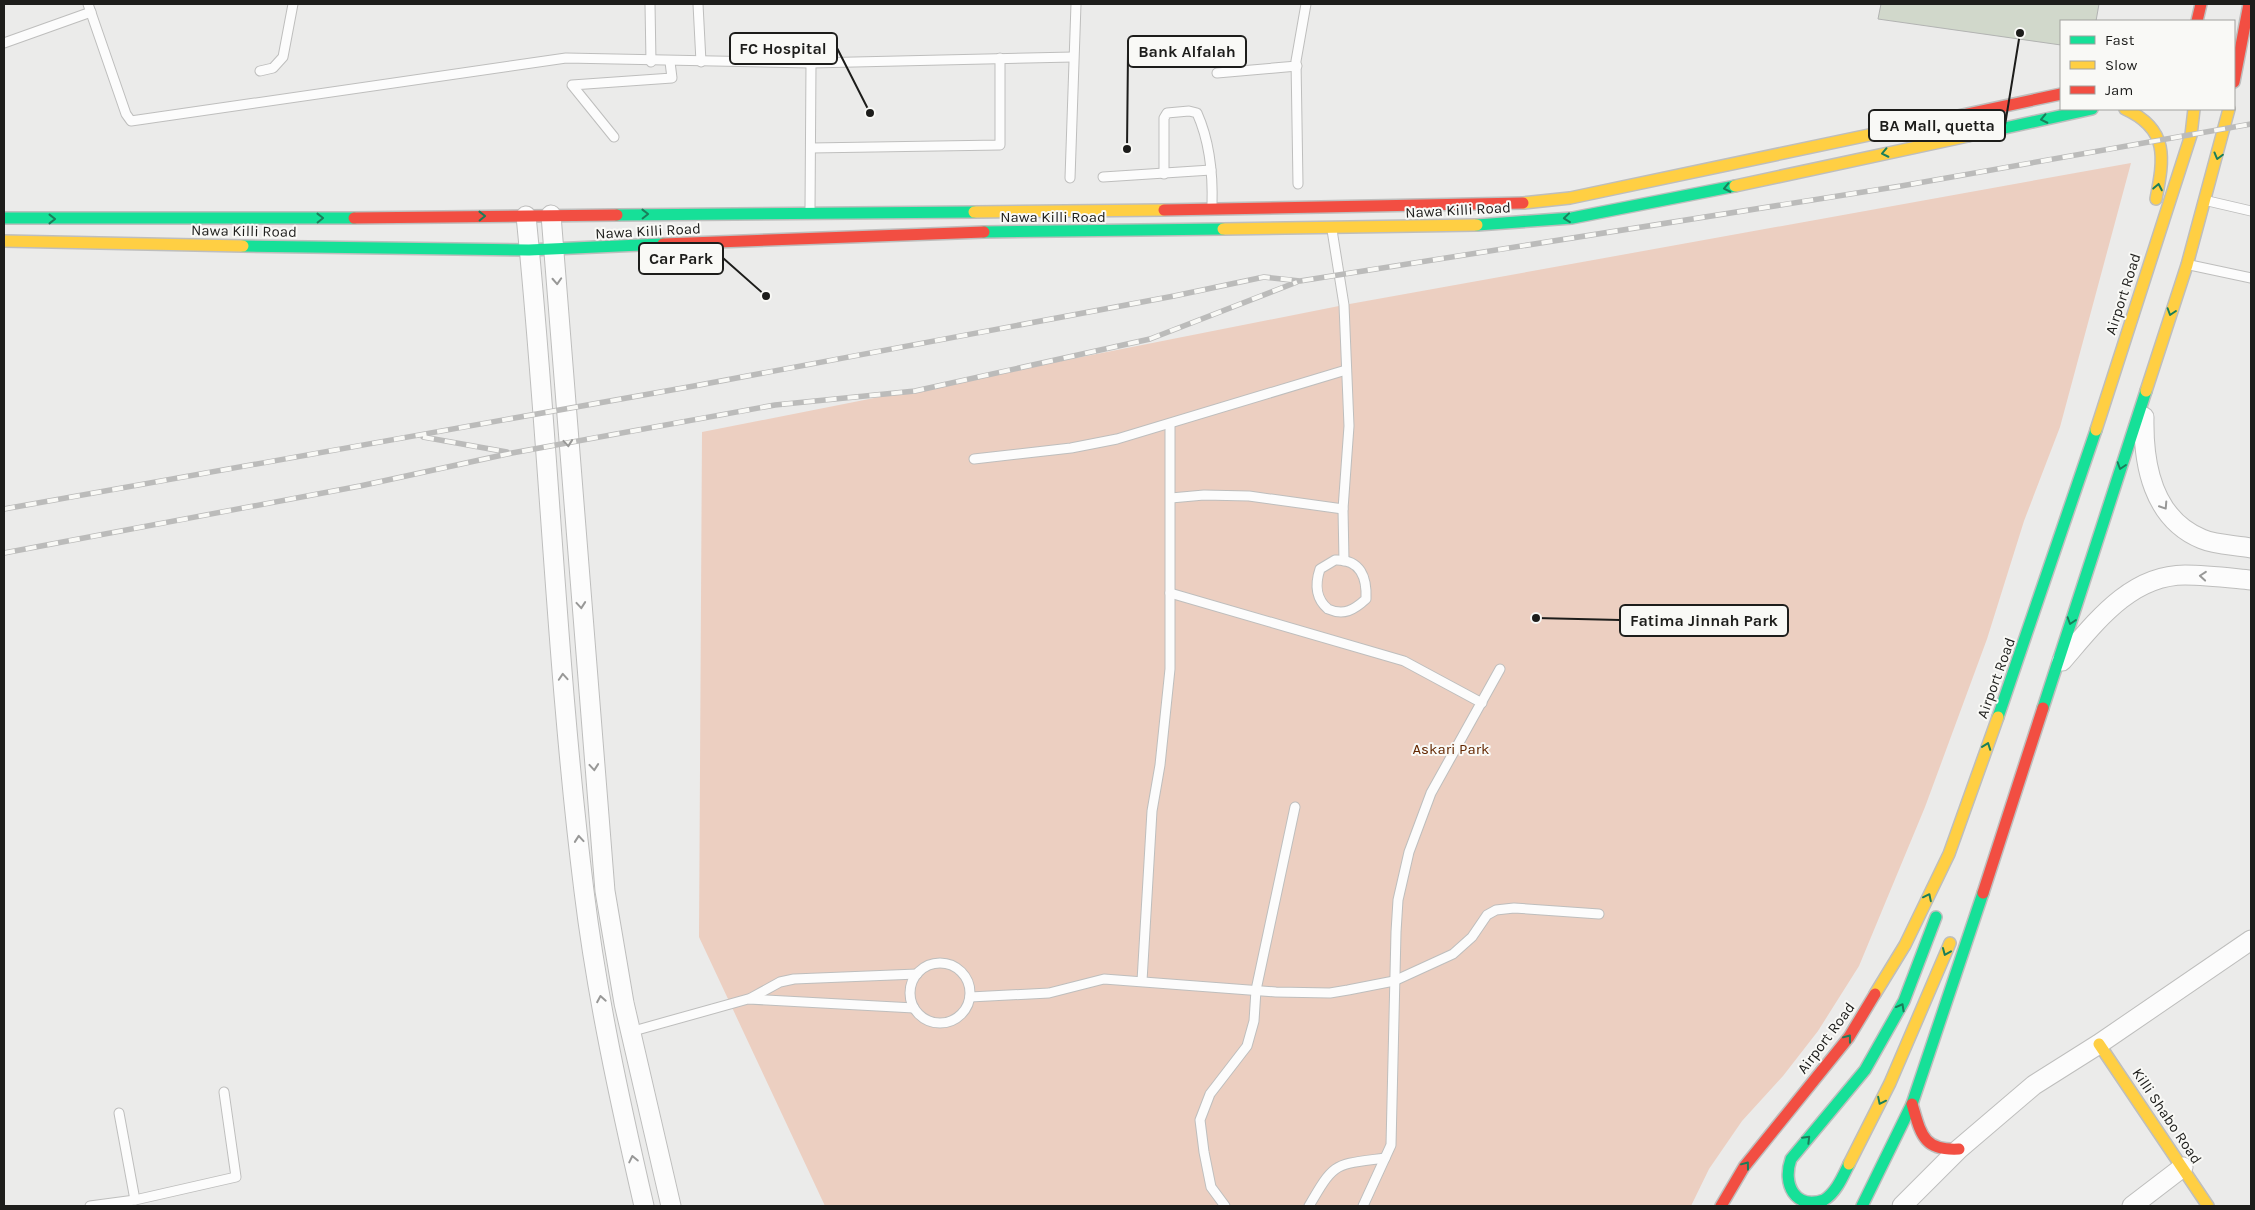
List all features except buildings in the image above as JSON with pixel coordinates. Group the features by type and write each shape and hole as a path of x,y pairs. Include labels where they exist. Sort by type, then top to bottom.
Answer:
{"main road":[{"path":"2197,20 2201,4"},
{"path":"2235,77 2249,4"},
{"name":"Nawa Killi Road","path":"4,218 257,219 1212,209 1520,203 1570,198 2060,94"},
{"name":"Nawa Killi Road","path":"4,240 406,250 555,250 947,232 1332,229 1460,226 1572,218 1658,203 2087,110"},
{"path":"2127,110 2143,119 2155,130 2161,140 2162,151 2162,169 2136,304"},
{"name":"Airport Road","path":"1721,1206 1744,1167 1849,1037 1905,945 1949,854 2026,639 2100,419 2191,135 2194,110"},
{"path":"1862,1206 1912,1104 1931,1052 2187,265 2206,200 2228,110"},
{"path":"1949,854 1940,901 1904,1001 1865,1070 1825,1120 1800,1146 1787,1167 1785,1184 1798,1200 1812,1204 1820,1202 1830,1194 1842,1178 1890,1084 1955,930"},
{"path":"1963,915 1986,880"},
{"name":"Killi Shabo Road","path":"2099,1044 2183,1166 2208,1206"},
{"path":"1912,1104 1920,1132 1926,1141 1942,1152 1960,1149"}],"street":[{"path":"551,215 566,425 605,891 630,1032 671,1206"},
{"path":"526,216 564,690 584,892 602,1004 644,1206"},
{"path":"2145,391 2144,440 2148,473 2158,497 2169,514 2184,530 2204,540 2251,548"},
{"path":"2055,669 2106,612 2125,596 2148,582 2184,575 2251,580"},
{"path":"1902,1206 1960,1149 2034,1085 2099,1044 2251,940"},
{"path":"2132,1206 2183,1166"}],"lane":[{"path":"260,71 273,68 283,57 293,4"},
{"path":"650,4 651,62"},
{"path":"698,4 701,62"},
{"path":"1070,178 1076,4"},
{"path":"1298,184 1296,66 1306,4"},
{"path":"4,43 90,8 126,114 131,121 566,58 651,62 811,63 1073,57"},
{"path":"811,148 1000,145 1000,58"},
{"path":"614,137 572,85 672,78 670,62"},
{"path":"810,212 811,63"},
{"path":"1217,73 1296,66"},
{"path":"1164,174 1164,118 1167,113 1189,111 1197,113 1201,122 1211,170 1212,209"},
{"path":"1103,177 1211,170"},
{"path":"2206,200 2251,211"},
{"path":"1332,229 1344,304 1349,426 1343,509 1344,561"},
{"path":"2187,265 2251,278"},
{"path":"974,459 1071,448 1117,439 1346,370"},
{"path":"1142,981 1152,811 1160,765 1170,669 1170,424"},
{"path":"1171,498 1249,496 1343,509"},
{"path":"1335,560 1344,561 1357,567 1365,577 1366,599 1353,610 1342,613 1328,609 1322,603 1317,593 1316,580 1320,569 1328,563 1335,560"},
{"path":"1170,593 1404,661 1482,703"},
{"path":"1363,1206 1391,1145 1393,1131 1391,1103 1398,900 1409,852 1431,793 1500,670"},
{"path":"1225,1206 1212,1187 1204,1152 1200,1120 1210,1094 1247,1046 1254,1021 1256,990 1295,807"},
{"path":"970,997 1049,993 1104,979 1256,990 1330,993 1394,981 1453,954 1472,937 1487,915 1496,910 1514,908 1599,914"},
{"path":"944,962 957,967 966,977 970,990 970,997 961,1015 949,1022 936,1023 923,1018 914,1008 910,995 912,982 917,974 931,964 944,962"},
{"path":"630,1032 748,999 780,982 917,974"},
{"path":"748,999 914,1008"},
{"path":"90,1206 135,1200 236,1177 224,1092"},
{"path":"119,1113 135,1200"},
{"path":"1309,1206 1321,1184 1341,1164 1385,1158"}],"green space":[{"name":"Askari Park","path":"2131,163 2060,427 2024,521 1987,639 1925,807 1859,966 1818,1031 1783,1076 1742,1121 1709,1169 1691,1206 825,1206 699,937 702,432 1344,305"}],"railway":[{"path":"4,509 694,386 1174,296 1264,277 1300,281 1901,186 2251,124"},
{"path":"4,553 360,486 512,453 775,405 915,391 1150,339 1297,282"},
{"path":"423,437 507,452"}],"traffic: fast":[{"path":"1968,136 2087,110"},
{"path":"1477,225 1572,218 1735,186"},
{"path":"617,215 974,212"},
{"path":"4,218 354,218"},
{"path":"984,232 1223,229"},
{"path":"243,246 529,250 663,244"},
{"path":"2043,708 2146,391"},
{"path":"1998,717 2096,430"},
{"path":"1862,1206 1912,1104 1983,893"},
{"path":"1849,1164 1836,1189 1824,1200 1805,1201 1793,1193 1788,1177 1791,1159 1865,1070 1904,1001 1936,917"}],"traffic: slow":[{"path":"2127,110 2150,126 2160,146 2161,170 2156,199"},
{"path":"2096,430 2191,135 2194,110"},
{"path":"2146,391 2187,265 2229,110"},
{"path":"1523,203 1570,198 1888,131"},
{"path":"1735,186 1968,136"},
{"path":"974,212 1164,210"},
{"path":"1223,229 1477,225"},
{"path":"4,241 243,246"},
{"path":"1875,994 1905,945 1949,854 1998,717"},
{"path":"1849,1164 1890,1083 1950,943"},
{"path":"2099,1044 2208,1206"}],"traffic: jam":[{"path":"2197,20 2201,4"},
{"path":"2235,77 2249,4"},
{"path":"1888,131 2060,94"},
{"path":"1164,210 1523,203"},
{"path":"354,218 617,215"},
{"path":"663,244 984,232"},
{"path":"1983,893 2043,708"},
{"path":"1721,1206 1744,1167 1849,1037 1875,994"},
{"path":"1912,1104 1921,1132 1931,1144 1947,1149 1959,1149"}],"place":[{"name":"BA Mall, quetta","path":"2020,33"},
{"name":"FC Hospital","path":"870,113"},
{"name":"Bank Alfalah","path":"1127,149"},
{"name":"Car Park","path":"766,296"},
{"name":"Fatima Jinnah Park","path":"1536,618"}]}
